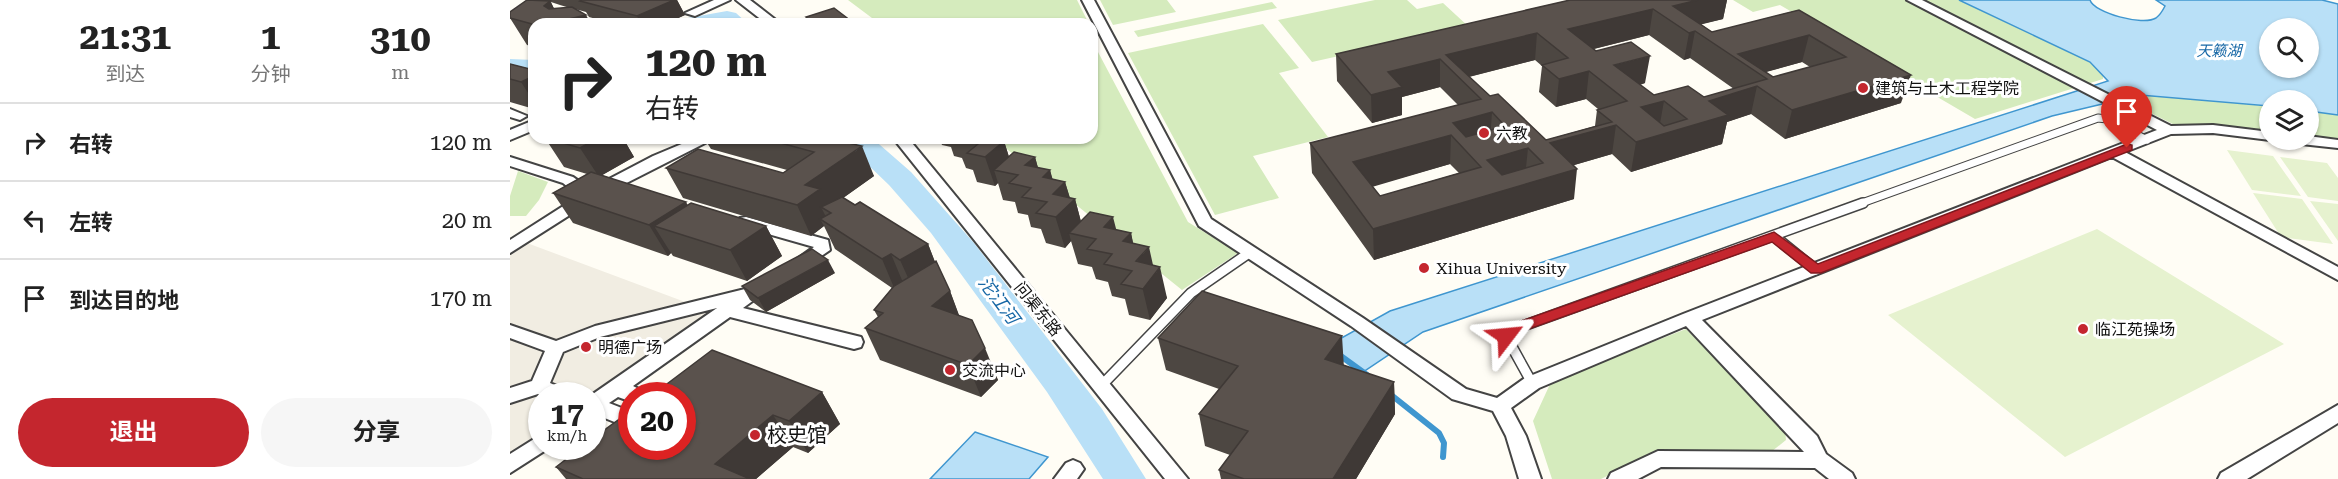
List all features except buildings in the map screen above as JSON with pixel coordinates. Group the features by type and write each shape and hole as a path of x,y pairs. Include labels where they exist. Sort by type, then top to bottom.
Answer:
{"street":[{"path":"691,13 724,0"},
{"path":"742,0 767,18"},
{"path":"1088,0 1093,18"},
{"path":"1913,0 2169,130"},
{"path":"1100,40 1205,222 1357,322 1460,394 1500,406 1516,436 1530,479"},
{"path":"510,136 528,127"},
{"path":"1500,406 1532,383 1689,318 2169,130 2213,129 2259,135"},
{"path":"2319,142 2338,144"},
{"path":"510,248 589,196 658,159 693,144"},
{"name":"问渠东路","path":"905,144 1177,479"},
{"path":"2115,153 2338,274"},
{"path":"510,161 568,180 589,196"},
{"path":"613,183 635,189"},
{"path":"606,396 747,294 822,250 822,244 734,218"},
{"path":"510,331 555,348 595,332 719,299 747,294"},
{"path":"725,310 854,342"},
{"path":"1689,318 1810,442 1819,460 1844,479"},
{"path":"541,382 555,348"},
{"path":"510,396 528,390"},
{"path":"2229,479 2338,413"},
{"path":"510,465 528,452"},
{"path":"1619,479 1658,459 1819,460"}],"lane":[{"path":"1532,383 1506,336 1509,331 2098,118 2107,119 2147,140"},
{"path":"1774,236 1816,270"},
{"path":"1101,386 1191,293 1246,255"}],"green space":[{"path":"848,0 1077,0 1086,18 872,18"},
{"path":"1100,0 1167,0 1176,12 1113,25"},
{"path":"1375,0 1407,0 1417,9 1443,3 1469,27 1312,62 1278,20"},
{"path":"1733,0 1959,0 2090,62 2103,74 2103,79 1975,119 1780,5 1753,12"},
{"path":"1272,2 1277,8 1138,37 1134,31"},
{"path":"1263,24 1299,68 1279,73 1328,137 1253,156 1279,198 1215,215 1128,53"},
{"path":"1098,52 1188,222 1238,253 1182,290 1000,144 1098,144"},
{"path":"2140,95 2259,105 2259,130 2210,124 2175,125 2122,99"},
{"path":"2319,112 2338,115 2338,140 2319,137"},
{"path":"2227,150 2273,156 2301,196 2252,190"},
{"path":"2280,157 2327,163 2338,178 2338,201 2308,197"},
{"path":"518,171 548,182 539,200 526,216 510,216 510,196"},
{"path":"2253,193 2302,199 2333,244 2281,237"},
{"path":"2310,201 2338,204 2338,241"},
{"name":"临江苑操场","path":"2097,229 2284,344 2065,457 1888,315"},
{"path":"1686,329 1785,431 1786,440 1771,452 1658,451 1601,479 1552,479 1533,421 1551,382"}],"shaded area":[{"name":"明德广场","path":"527,243 712,312 606,387 606,382 528,382 528,441 510,454 510,253"}],"water":[{"name":"天籁湖","path":"1959,0 2090,0 2093,5 2109,14 2141,20 2156,18 2161,12 2165,6 2156,0 2322,0 2338,4 2338,115 2319,112 2319,90 2259,90 2259,105 2140,95 2052,116 1423,332 1363,372 1327,346 1390,311 2108,81 2090,62"},
{"path":"975,432 1048,457 1029,479 930,479"}],"waterway":[{"name":"沱江河","path":"510,67 528,68"},
{"name":"沱江河","path":"861,144 900,179 942,226 1074,401 1101,439 1125,479"},
{"path":"1338,354 1367,375"},
{"path":"1390,394 1439,433 1444,443 1443,457"}],"place":[{"name":"建筑与土木工程学院","path":"1863,88"},
{"name":"六教","path":"1484,133"},
{"name":"Xihua University","path":"1424,268"},
{"name":"临江苑操场","path":"2083,329"},
{"name":"明德广场","path":"586,347"},
{"name":"交流中心","path":"950,370"},
{"name":"校史馆","path":"755,435"}],"route":[{"path":"1506,336 1509,331 1774,236 1816,270 2127,148"}]}
